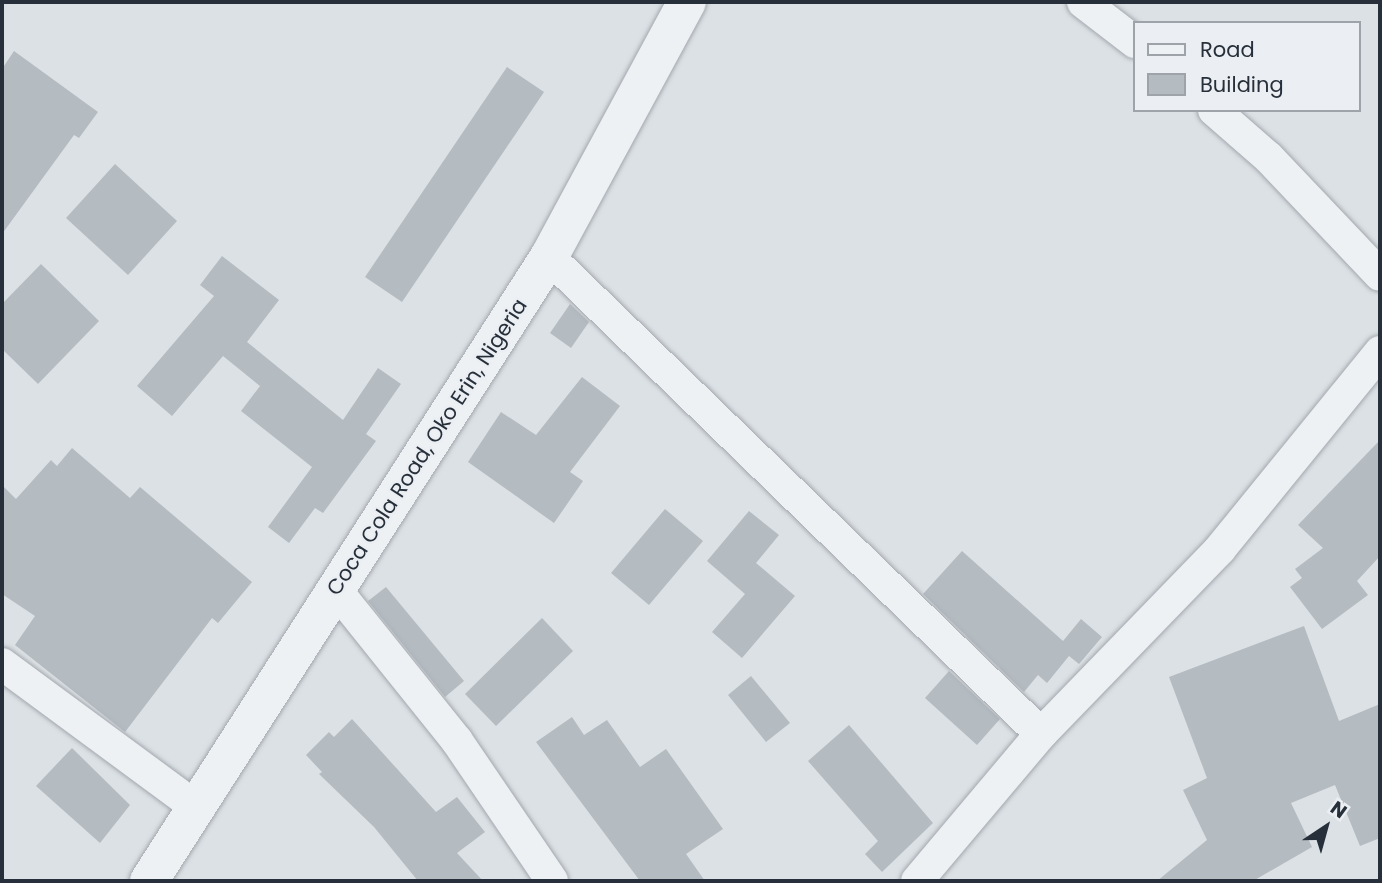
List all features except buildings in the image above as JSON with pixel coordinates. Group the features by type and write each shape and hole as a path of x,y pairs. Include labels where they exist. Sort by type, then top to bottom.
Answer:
{"street":[{"name":"Coca Cola Road, Oko Erin, Nigeria","path":"149,881 549,257 687,2"},
{"path":"1083,2 1134,42"},
{"path":"1216,112 1269,158 1380,275"},
{"path":"549,257 1041,734"},
{"path":"917,881 1041,734 1220,549 1380,352"},
{"path":"336,590 457,741 552,881"},
{"path":"2,664 197,808"}]}
